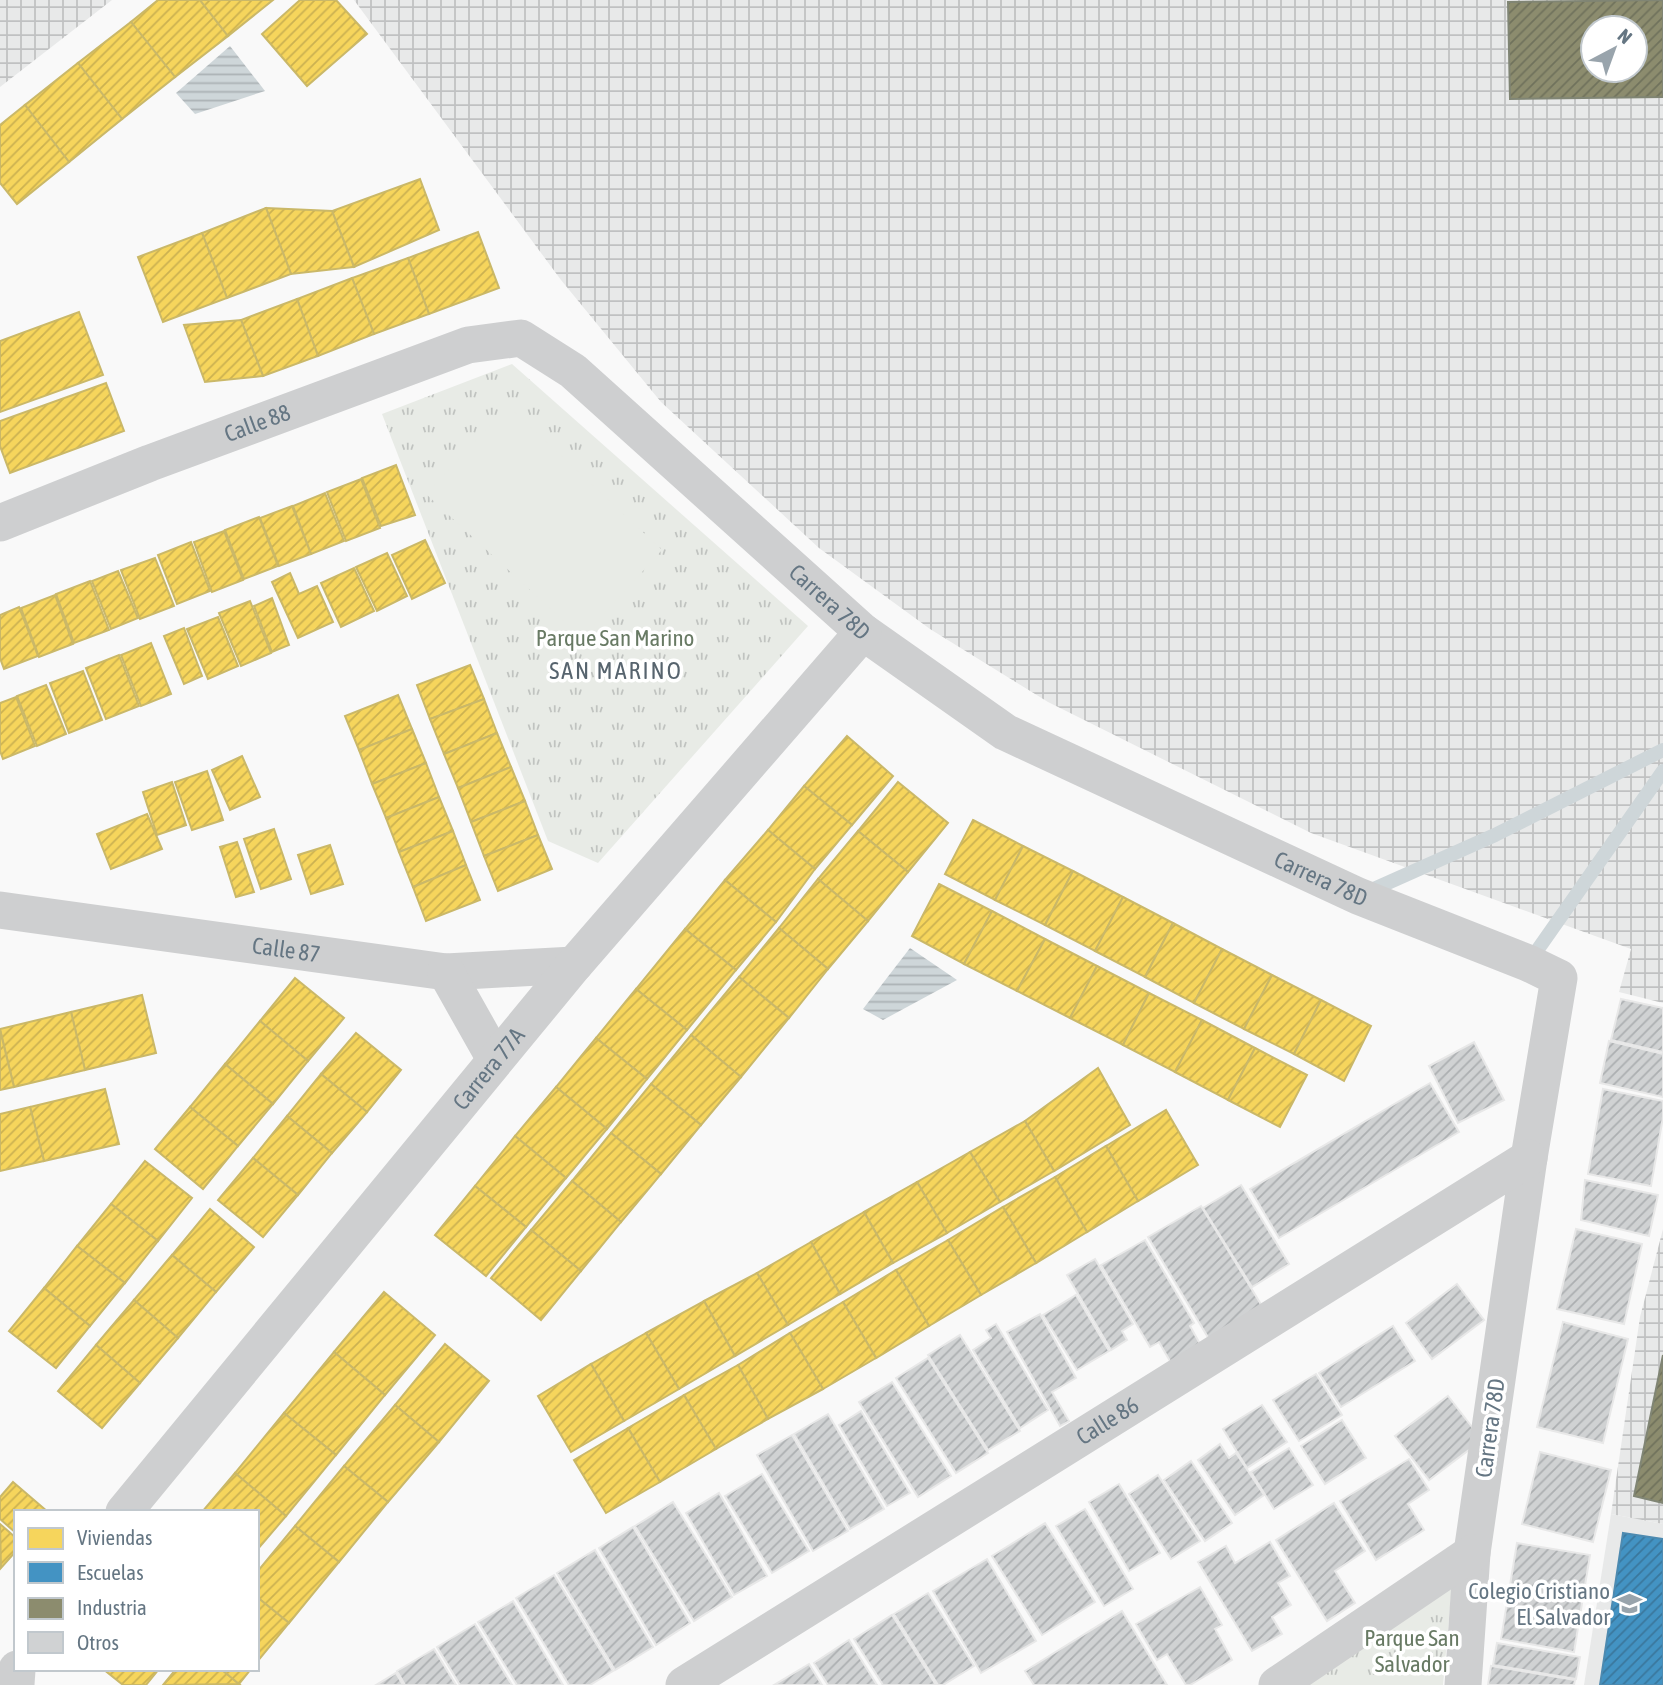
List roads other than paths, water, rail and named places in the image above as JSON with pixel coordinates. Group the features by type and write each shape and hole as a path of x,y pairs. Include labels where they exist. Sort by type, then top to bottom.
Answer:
{"street":[{"name":"Calle 88","path":"0,523 163,458 468,345 521,338"},
{"name":"Carrera 78D","path":"521,338 573,371 863,632 1004,732 1357,896 1528,963 1559,978 1529,1157 1472,1553 1462,1685"},
{"name":"Carrera 77A","path":"126,1510 495,1059 863,632"},
{"name":"Calle 87","path":"0,910 446,972 574,965"},
{"path":"446,972 495,1059"},
{"name":"Calle 86","path":"684,1685 1529,1157"},
{"path":"1278,1685 1472,1553"}],"waterway":[{"path":"1365,893 1495,835 1663,750"},
{"path":"1529,962 1663,771"}],"place":[{"name":"Colegio Cristiano El Salvador","path":"1630,1604"}],"district":[{"name":"SAN MARINO","path":"616,671"}],"park label":[{"name":"Parque San Marino","path":"615,638"},
{"name":"Parque San Salvador","path":"1412,1651"}]}
